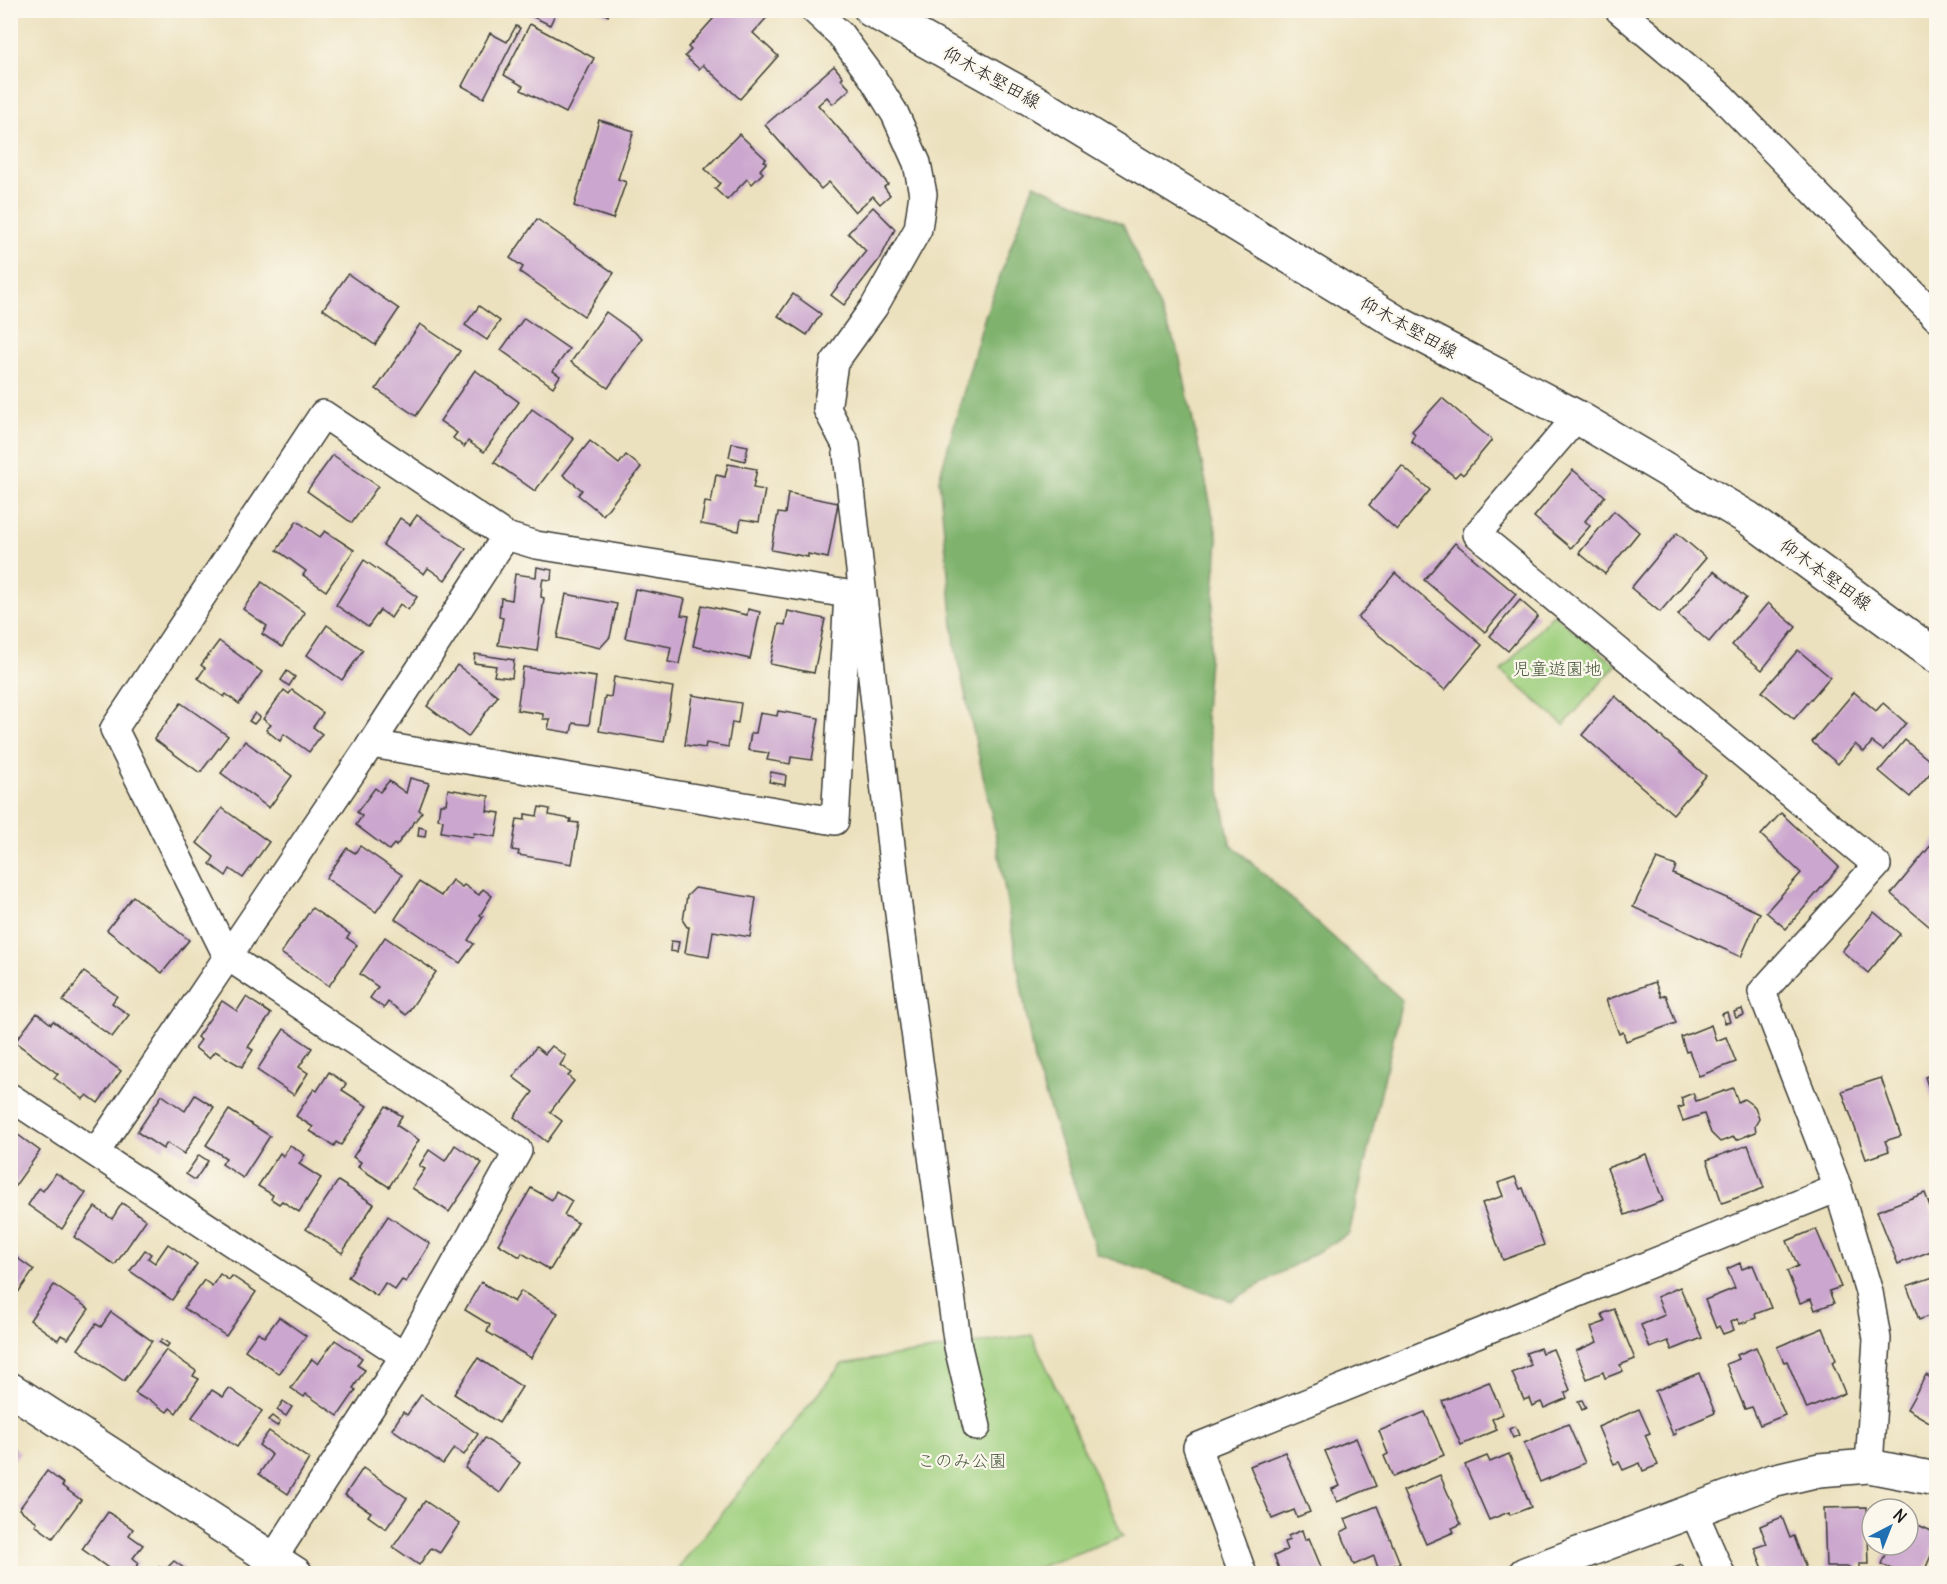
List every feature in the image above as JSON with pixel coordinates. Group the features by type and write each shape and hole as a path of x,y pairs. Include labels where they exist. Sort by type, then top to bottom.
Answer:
{"main road":[{"name":"仰木本堅田線","path":"871,10 1036,102 1398,323 1577,417 1748,518 1932,644"},
{"path":"10,1389 277,1568"},
{"path":"1525,1574 1772,1481 1819,1470 1869,1466 1936,1479"}],"street":[{"path":"814,10 840,34 872,77 895,114 917,163 922,194 918,229 874,307 834,363 827,409 846,445 897,899 958,1347 977,1428"},
{"path":"1618,10 1721,96 1936,317"},
{"path":"277,1568 404,1356 518,1151 227,956 114,729 323,414 506,536 536,545 848,594 835,820 371,744"},
{"path":"1577,417 1477,534 1877,865 1762,992 1838,1188 1869,1292 1877,1339 1869,1466"},
{"path":"96,1152 371,744 506,536"},
{"path":"10,1097 404,1356"},
{"path":"1243,1574 1197,1447 1838,1188"},
{"path":"1693,1510 1721,1574"}],"green space":[{"path":"1034,184 1123,224 1178,350 1218,540 1205,712 1230,843 1402,1000 1349,1234 1231,1301 1097,1254 1034,1061 994,826 955,647 939,479 985,316"},
{"name":"児童遊園地","path":"1553,614 1616,665 1564,725 1501,671"},
{"name":"このみ公園","path":"1032,1335 1123,1536 1024,1573 673,1574 842,1364"}],"building":[{"path":"519,10 557,10 550,25"},
{"path":"598,10 611,10 608,16"},
{"path":"721,10 769,10 771,13 753,33 778,56 740,99 703,65 699,69 685,56 691,50 688,47"},
{"path":"530,24 594,58 566,113 521,90 523,86 504,75"},
{"path":"516,26 520,28 484,98 462,86 490,33 507,42"},
{"path":"834,66 850,89 833,104 827,97 818,105 888,184 884,187 890,195 880,204 873,196 855,212 829,182 821,189 765,125"},
{"path":"599,120 634,131 618,179 626,182 613,219 574,206"},
{"path":"739,134 766,159 764,161 766,163 760,170 763,173 752,184 747,179 727,200 715,189 720,183 705,169"},
{"path":"873,207 895,229 881,257 844,305 831,295 866,251 848,233"},
{"path":"537,219 614,273 584,316 520,272 523,267 510,258"},
{"path":"348,274 399,309 375,345 323,309"},
{"path":"793,294 821,314 807,335 778,316"},
{"path":"479,306 500,321 487,340 465,325"},
{"path":"606,312 642,338 608,388 571,362"},
{"path":"524,318 569,349 553,371 560,376 553,387 501,350"},
{"path":"420,324 460,351 416,416 376,389"},
{"path":"475,370 519,402 484,452 468,441 464,447 453,438 457,433 440,421"},
{"path":"1442,398 1492,440 1463,475 1460,472 1455,477 1411,441 1415,434 1412,431"},
{"path":"532,409 574,439 535,491 494,462"},
{"path":"590,441 619,464 626,455 641,467 603,515 578,495 582,490 563,475"},
{"path":"732,443 748,446 745,461 729,457"},
{"path":"333,455 378,486 352,523 307,491"},
{"path":"728,464 757,469 753,488 765,490 759,522 741,519 739,531 701,524 705,502 711,503 716,475 725,477"},
{"path":"1402,466 1430,490 1397,530 1369,505"},
{"path":"1573,470 1605,496 1585,521 1590,526 1571,548 1534,517"},
{"path":"788,493 838,503 828,558 771,550 778,513 785,514"},
{"path":"1614,511 1639,532 1605,574 1579,553"},
{"path":"417,515 466,549 445,580 428,568 424,574 383,545 400,518 410,525"},
{"path":"297,521 320,537 325,531 354,550 326,591 303,575 306,571 277,550"},
{"path":"1677,533 1706,558 1660,612 1631,588"},
{"path":"1455,543 1516,594 1485,632 1424,580"},
{"path":"364,560 417,597 408,610 400,604 391,618 380,610 368,627 336,605"},
{"path":"537,567 552,570 551,580 543,579 542,583 541,597 544,598 537,651 498,645 503,618 499,617 501,598 512,600 515,574 536,577"},
{"path":"1714,571 1746,598 1709,642 1678,615"},
{"path":"1395,573 1482,645 1445,690 1358,618"},
{"path":"262,582 305,613 282,647 262,634 267,626 243,609"},
{"path":"635,589 685,599 681,615 689,616 679,664 668,662 671,647 625,638"},
{"path":"566,594 617,604 610,637 600,648 557,638"},
{"path":"1520,600 1538,616 1508,651 1490,636"},
{"path":"1768,603 1796,627 1762,670 1732,645"},
{"path":"702,605 747,615 748,609 760,612 750,659 693,646"},
{"path":"788,611 825,619 814,673 770,664 779,624 785,625"},
{"path":"327,625 363,650 342,680 307,655"},
{"path":"219,641 262,672 239,704 226,694 224,697 198,678 205,668 201,665"},
{"path":"1798,650 1830,677 1794,719 1762,692"},
{"path":"475,654 514,660 512,678 494,676 496,666 474,663"},
{"path":"457,665 498,696 468,737 427,706"},
{"path":"523,667 596,677 589,725 573,723 571,733 548,729 550,719 543,719 543,714 517,710"},
{"path":"287,671 295,677 289,686 281,680"},
{"path":"614,677 673,687 664,742 599,731 605,696 611,697"},
{"path":"284,690 289,694 292,690 323,713 313,727 322,734 309,752 284,734 280,741 266,730 271,725 263,719"},
{"path":"1854,692 1876,711 1883,703 1906,723 1883,750 1872,742 1864,752 1855,744 1838,764 1812,742"},
{"path":"692,695 741,703 738,723 732,722 728,747 706,743 705,748 685,745"},
{"path":"1615,696 1706,776 1673,814 1582,735"},
{"path":"181,703 228,736 200,773 154,739"},
{"path":"778,711 819,718 812,760 791,757 790,764 767,760 769,753 748,750 751,733 756,733 760,713 777,716"},
{"path":"255,713 260,717 254,724 249,721"},
{"path":"1905,740 1936,766 1910,797 1879,771"},
{"path":"245,741 292,776 269,808 221,773"},
{"path":"771,772 786,775 785,785 769,782"},
{"path":"410,778 429,783 419,810 422,812 396,846 394,844 389,850 356,825 362,816 357,812 375,788 380,792 389,781 406,793"},
{"path":"448,789 489,796 487,811 500,813 496,837 474,833 473,837 441,832 443,820 438,819 440,804 446,804"},
{"path":"539,807 550,809 549,815 571,819 570,822 579,823 572,864 518,855 519,851 512,850 517,819 525,820 525,814 537,816"},
{"path":"222,808 269,842 243,878 230,869 226,876 210,864 214,857 197,843"},
{"path":"1781,813 1839,867 1786,929 1766,912 1801,873 1761,835"},
{"path":"419,827 426,829 425,837 418,836"},
{"path":"1936,839 1936,932 1891,894"},
{"path":"360,846 402,875 376,912 326,878 347,848 355,853"},
{"path":"1657,859 1676,866 1673,874 1760,913 1741,957 1633,907"},
{"path":"452,880 479,895 483,889 492,896 480,915 483,917 468,940 474,944 460,963 395,919 419,882 441,896"},
{"path":"695,888 756,898 750,937 713,931 709,957 685,953 689,927 683,921 687,896"},
{"path":"133,896 189,940 162,973 107,930"},
{"path":"312,908 350,934 347,938 357,945 329,986 281,953"},
{"path":"1874,912 1900,934 1868,973 1842,951"},
{"path":"385,937 436,972 406,1015 388,1002 384,1008 370,998 378,987 360,974"},
{"path":"671,941 679,942 677,952 670,951"},
{"path":"84,972 117,996 112,1003 129,1015 112,1037 63,1001"},
{"path":"1655,982 1661,997 1666,995 1676,1023 1626,1041 1623,1032 1619,1034 1606,1000"},
{"path":"246,997 271,1014 248,1047 253,1050 242,1067 215,1051 209,1058 195,1048 201,1040 197,1037 222,1001 237,1011"},
{"path":"1742,1009 1744,1015 1736,1018 1734,1012"},
{"path":"1727,1012 1730,1022 1725,1023 1722,1014"},
{"path":"37,1013 51,1024 53,1021 121,1071 98,1103 87,1095 83,1099 54,1078 58,1074 15,1042"},
{"path":"1711,1025 1716,1041 1726,1037 1736,1062 1699,1076 1681,1037"},
{"path":"284,1029 312,1048 299,1067 308,1073 294,1095 257,1070"},
{"path":"552,1046 566,1056 560,1065 571,1073 568,1076 574,1081 550,1112 562,1121 547,1142 514,1117 533,1092 513,1077 536,1047 545,1054"},
{"path":"329,1072 346,1084 342,1090 367,1106 341,1145 336,1142 334,1146 310,1131 313,1127 296,1116 314,1089 317,1091"},
{"path":"1936,1073 1936,1109 1925,1077"},
{"path":"1881,1078 1901,1136 1885,1141 1889,1151 1866,1159 1842,1091"},
{"path":"1733,1088 1738,1102 1744,1099 1755,1107 1759,1119 1755,1126 1756,1132 1736,1140 1734,1137 1720,1142 1711,1133 1704,1114 1683,1121 1678,1108 1684,1106 1681,1098 1693,1093 1696,1101"},
{"path":"162,1095 185,1111 195,1095 214,1107 184,1154 167,1143 163,1149 137,1132"},
{"path":"386,1106 402,1116 396,1125 419,1140 389,1187 358,1167 361,1162 353,1157"},
{"path":"229,1110 270,1136 243,1178 222,1164 226,1158 206,1145"},
{"path":"14,1132 40,1151 10,1193 10,1137"},
{"path":"290,1145 305,1155 299,1164 321,1178 299,1212 282,1201 279,1204 271,1199 273,1195 258,1186 280,1153 283,1156"},
{"path":"455,1145 482,1163 449,1212 412,1188 425,1169 419,1166 429,1150 445,1161"},
{"path":"1748,1145 1764,1188 1722,1203 1707,1160"},
{"path":"1646,1154 1663,1201 1625,1215 1607,1168"},
{"path":"199,1155 208,1161 195,1180 186,1174"},
{"path":"56,1173 86,1193 62,1229 28,1205 39,1188 43,1191"},
{"path":"1515,1177 1520,1189 1523,1188 1544,1245 1503,1260 1482,1203 1503,1196 1498,1183"},
{"path":"338,1181 374,1204 342,1253 306,1229"},
{"path":"531,1188 552,1200 556,1191 572,1201 564,1215 578,1223 550,1270 522,1253 520,1257 498,1244"},
{"path":"1925,1193 1936,1222 1936,1249 1898,1264 1877,1211"},
{"path":"122,1203 146,1220 115,1265 74,1237 95,1207 112,1219"},
{"path":"388,1216 430,1244 406,1282 402,1280 395,1290 385,1283 377,1296 348,1277"},
{"path":"1816,1229 1841,1287 1829,1291 1834,1303 1815,1310 1811,1299 1800,1303 1787,1271 1798,1266 1787,1241"},
{"path":"168,1244 197,1264 172,1300 130,1271 145,1250 151,1254 148,1258 155,1263"},
{"path":"10,1253 34,1270 10,1304"},
{"path":"1740,1263 1742,1269 1753,1265 1771,1308 1755,1314 1756,1318 1740,1324 1737,1319 1731,1322 1734,1330 1723,1334 1719,1326 1716,1328 1705,1300 1735,1288 1727,1269"},
{"path":"220,1274 229,1280 232,1276 256,1292 226,1336 184,1308 204,1280 212,1286"},
{"path":"1936,1276 1936,1313 1919,1320 1907,1286"},
{"path":"481,1282 514,1302 521,1291 558,1313 531,1358 487,1332 490,1325 465,1310"},
{"path":"54,1285 89,1309 68,1339 61,1335 58,1340 30,1320"},
{"path":"1680,1287 1702,1338 1672,1350 1668,1341 1650,1348 1641,1325 1665,1315 1657,1297"},
{"path":"1614,1309 1635,1359 1620,1365 1623,1371 1605,1378 1603,1372 1587,1379 1576,1351 1597,1342 1591,1327 1605,1322 1602,1314"},
{"path":"111,1312 152,1341 124,1381 78,1349 96,1324 101,1327"},
{"path":"279,1317 306,1336 279,1374 245,1350 258,1332 264,1337"},
{"path":"1823,1328 1836,1360 1832,1362 1845,1393 1807,1409 1787,1361 1784,1362 1777,1347"},
{"path":"162,1339 169,1344 167,1347 159,1342"},
{"path":"335,1340 362,1358 357,1365 365,1370 353,1388 356,1390 338,1416 306,1394 304,1397 291,1388 312,1359 318,1364"},
{"path":"1756,1347 1785,1415 1760,1425 1752,1407 1745,1409 1726,1364 1739,1359 1737,1355"},
{"path":"1540,1348 1542,1353 1553,1349 1570,1390 1565,1393 1567,1398 1544,1408 1541,1402 1532,1406 1529,1398 1524,1400 1512,1373 1531,1365 1526,1353"},
{"path":"166,1350 196,1371 193,1376 199,1379 176,1413 170,1408 167,1412 147,1398 146,1400 135,1393"},
{"path":"478,1358 522,1387 499,1423 454,1394"},
{"path":"1699,1373 1715,1413 1675,1430 1676,1434 1673,1435 1655,1391"},
{"path":"1926,1375 1936,1381 1936,1426 1907,1409"},
{"path":"1489,1382 1503,1414 1492,1419 1497,1430 1461,1445 1442,1401"},
{"path":"229,1388 262,1411 237,1447 192,1417 212,1390 223,1397"},
{"path":"421,1395 478,1434 464,1455 454,1448 443,1464 392,1429 403,1412 407,1415"},
{"path":"1582,1400 1586,1408 1582,1410 1578,1401"},
{"path":"283,1401 292,1407 286,1416 277,1410"},
{"path":"1639,1409 1650,1433 1645,1435 1658,1465 1643,1471 1640,1463 1623,1470 1619,1462 1614,1464 1598,1427"},
{"path":"1425,1412 1444,1455 1393,1477 1384,1456 1388,1454 1379,1431"},
{"path":"272,1416 280,1422 277,1426 268,1420"},
{"path":"1568,1424 1585,1463 1540,1482 1524,1443"},
{"path":"1515,1426 1519,1435 1513,1438 1509,1429"},
{"path":"269,1431 309,1459 288,1494 259,1474 272,1455 259,1445"},
{"path":"485,1438 520,1463 500,1493 465,1468"},
{"path":"1356,1438 1376,1486 1337,1502 1332,1489 1340,1486 1325,1451"},
{"path":"10,1445 20,1452 10,1465"},
{"path":"1285,1452 1310,1512 1297,1517 1294,1510 1272,1519 1250,1466"},
{"path":"1509,1454 1531,1507 1489,1520 1465,1465 1487,1456 1490,1462"},
{"path":"363,1468 407,1498 386,1529 368,1516 371,1512 345,1495"},
{"path":"47,1471 81,1500 53,1538 19,1509"},
{"path":"1440,1475 1461,1524 1452,1528 1454,1532 1426,1544 1403,1491"},
{"path":"425,1501 459,1524 440,1553 431,1548 419,1565 393,1547"},
{"path":"1377,1506 1400,1563 1379,1571 1374,1556 1354,1565 1341,1532 1349,1528 1345,1519"},
{"path":"1860,1507 1860,1557 1869,1557 1869,1564 1859,1564 1859,1574 1849,1574 1849,1567 1826,1567 1824,1508"},
{"path":"108,1512 133,1529 129,1535 143,1545 133,1558 139,1563 131,1574 104,1574 108,1568 82,1549"},
{"path":"1782,1517 1790,1538 1794,1536 1808,1574 1765,1574 1755,1548 1767,1544 1760,1526"},
{"path":"1920,1526 1936,1533 1936,1544 1923,1574 1904,1574 1881,1564 1884,1557 1920,1557"},
{"path":"1302,1530 1305,1540 1309,1538 1324,1574 1281,1574 1274,1556 1287,1550 1284,1542 1290,1540 1288,1536"},
{"path":"174,1561 192,1574 155,1574 159,1567 164,1571"},
{"path":"12,1562 27,1574 10,1574"},
{"path":"1682,1565 1686,1574 1676,1574 1674,1568"}]}
